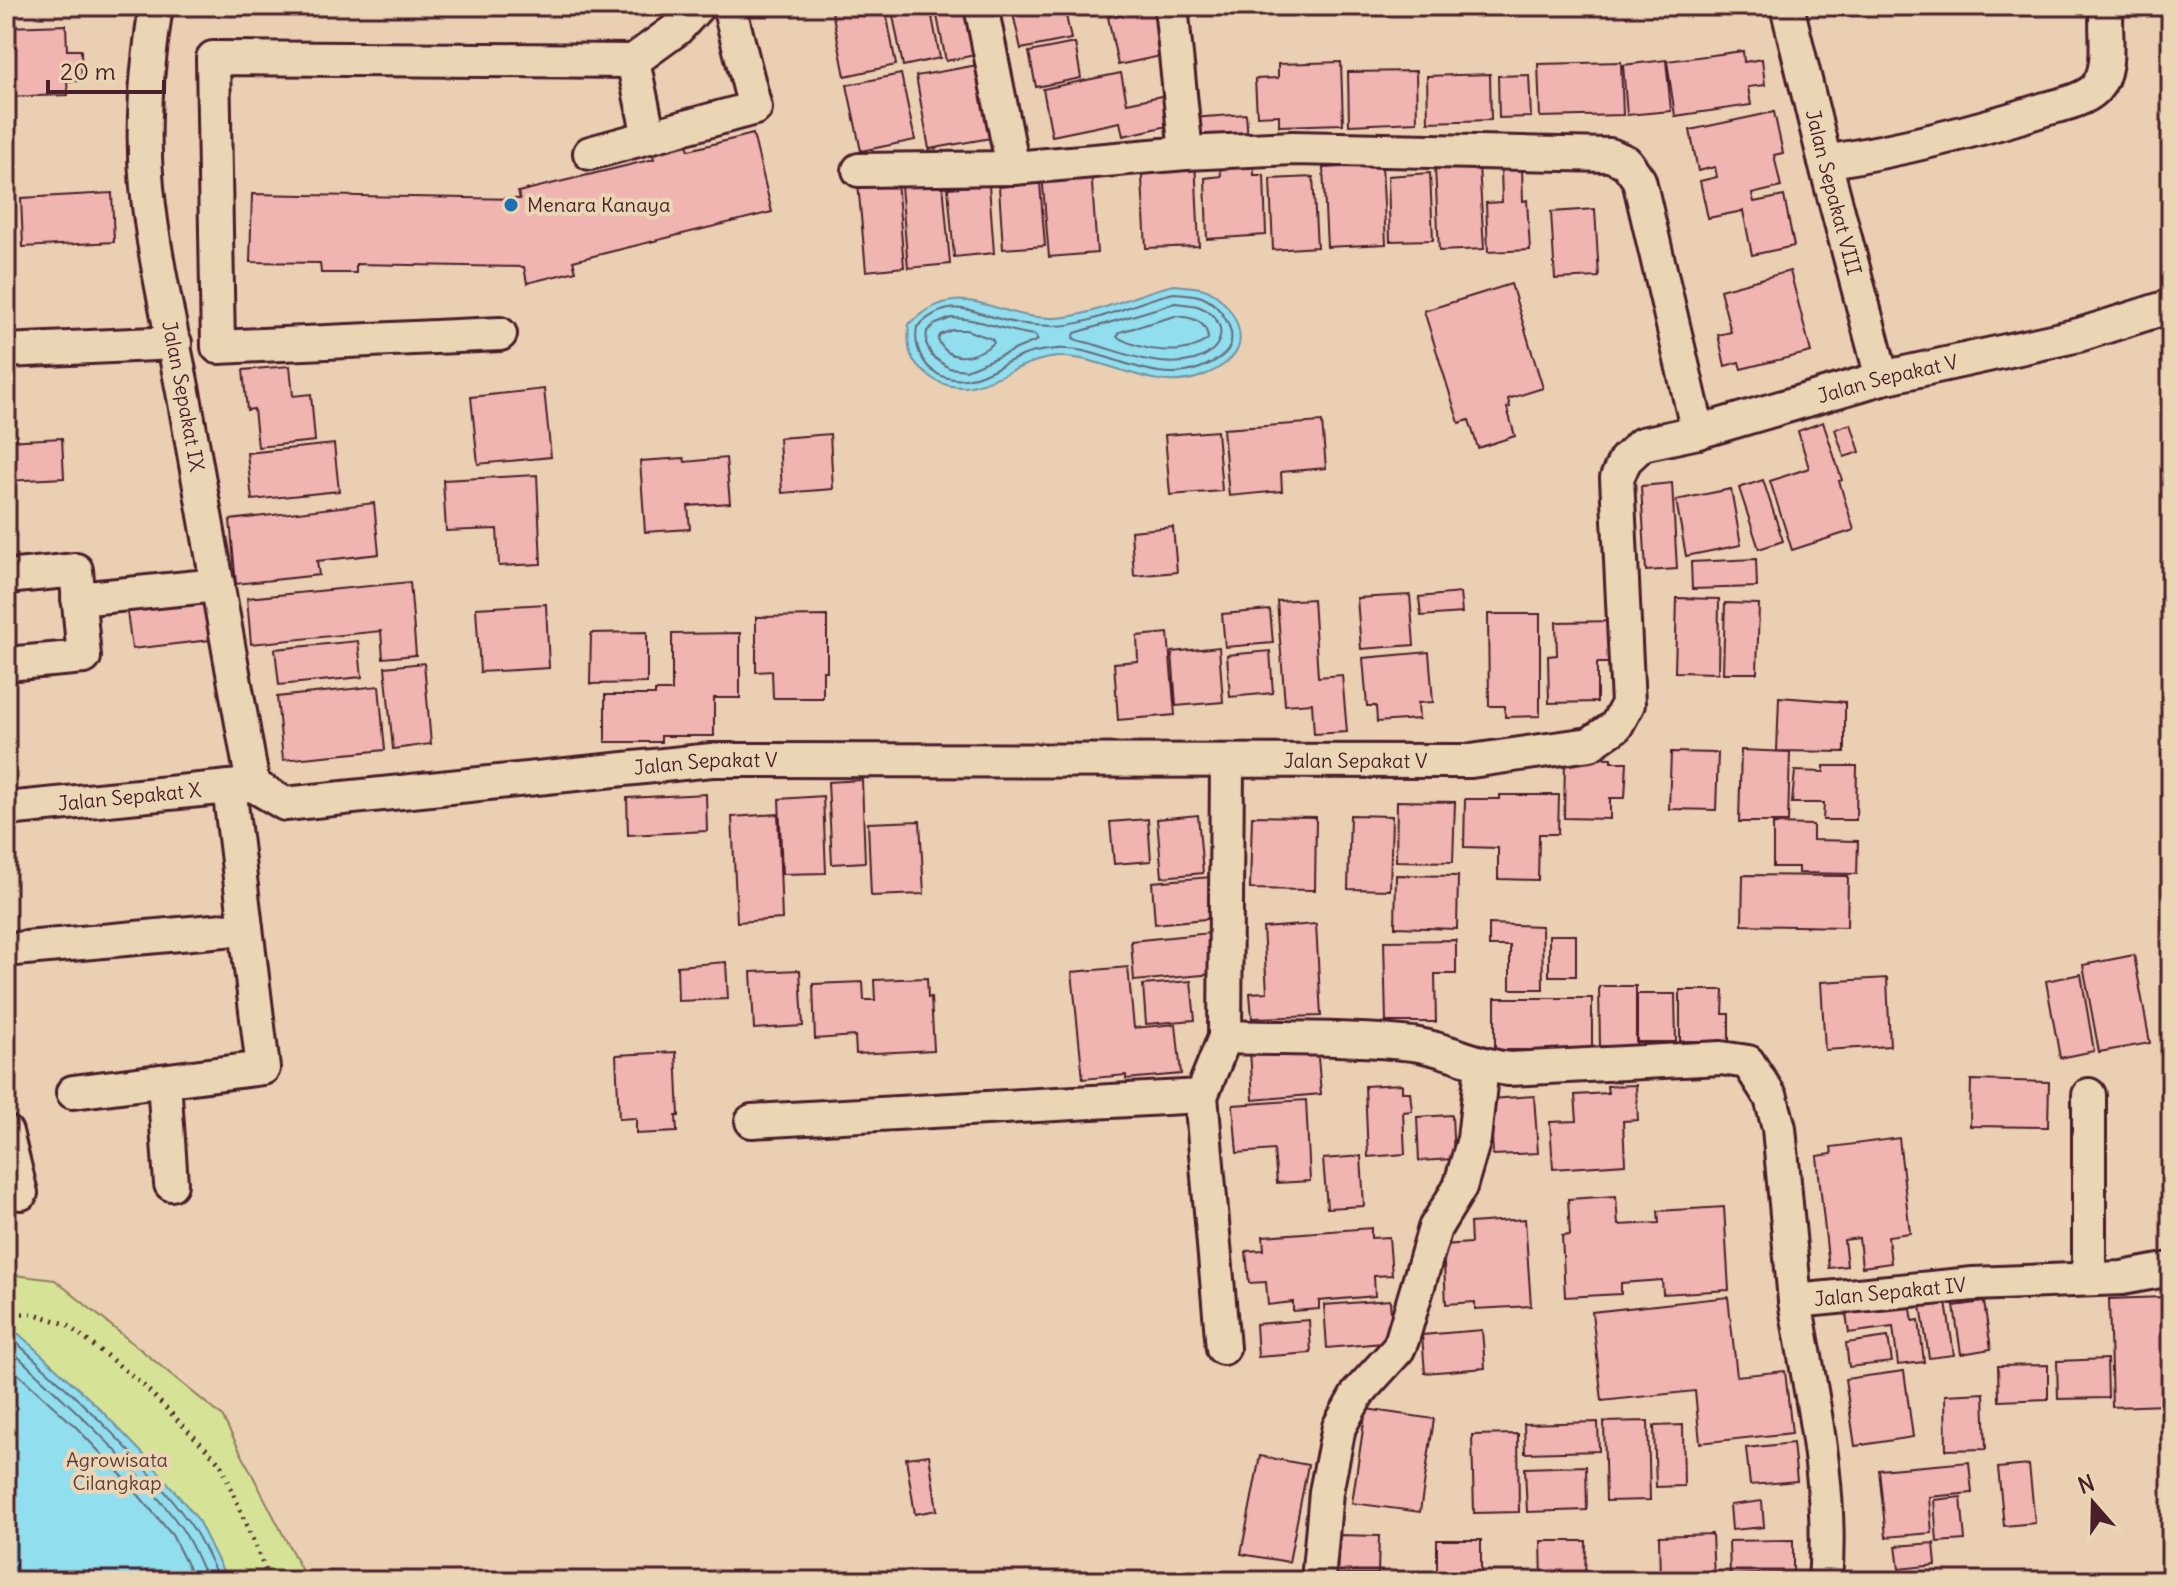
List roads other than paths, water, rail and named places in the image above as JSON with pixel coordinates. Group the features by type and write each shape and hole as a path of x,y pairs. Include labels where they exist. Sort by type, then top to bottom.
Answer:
{"street":[{"name":"Jalan Sepakat IX","path":"156,6 146,71 144,126 147,187 155,249 218,585 241,786 246,928 263,1068 164,1081"},
{"path":"500,334 218,347 213,58 633,61 677,29 698,6"},
{"path":"590,153 755,108 729,6"},
{"path":"981,6 1013,168"},
{"path":"1171,6 1186,153"},
{"name":"Jalan Sepakat VIII","path":"1787,6 1882,378"},
{"path":"1825,162 1884,152 2076,100 2095,88 2106,67 2104,23 2107,6"},
{"path":"633,61 649,137"},
{"path":"859,170 1013,168 1186,153 1293,148 1610,155 1626,162 1639,180 1698,432"},
{"name":"Jalan Sepakat V","path":"241,786 285,804 712,760 1471,761 1590,744 1616,726 1628,704 1617,478 1625,460 1642,444 1698,432 1882,378 2079,335 2171,306"},
{"path":"6,351 175,343"},
{"path":"6,577 76,570 84,657 6,664"},
{"path":"78,599 218,585"},
{"path":"1223,1348 1201,1096 1225,1037 1227,763"},
{"name":"Jalan Sepakat X","path":"6,809 241,786"},
{"path":"15,949 246,928"},
{"path":"1225,1037 1410,1044 1449,1051 1482,1066 1509,1069 1721,1058 1748,1062 1771,1098 1779,1128 1795,1301"},
{"path":"1318,1581 1326,1492 1339,1427 1358,1393 1398,1349 1402,1340 1435,1228 1460,1187 1474,1139 1482,1066"},
{"path":"73,1092 164,1081 171,1184"},
{"path":"2089,1095 2089,1279"},
{"path":"752,1121 1201,1096"},
{"path":"6,1132 21,1193"},
{"name":"Jalan Sepakat IV","path":"1825,1581 1829,1535 1823,1458 1795,1301 1973,1284 2122,1278 2171,1269"}],"water":[{"path":"1174,285 1197,287 1220,298 1233,315 1239,334 1236,352 1221,367 1184,381 1148,378 1095,362 1060,357 1042,359 977,385 961,387 945,385 929,376 910,353 909,324 928,309 946,302 979,303 1033,317 1069,317"},
{"path":"6,1333 19,1334 96,1405 148,1459 197,1518 228,1581 6,1581"}],"place":[{"name":"Menara Kanaya","path":"511,205"}],"park label":[{"name":"Agrowisata Cilangkap","path":"117,1472"}]}
